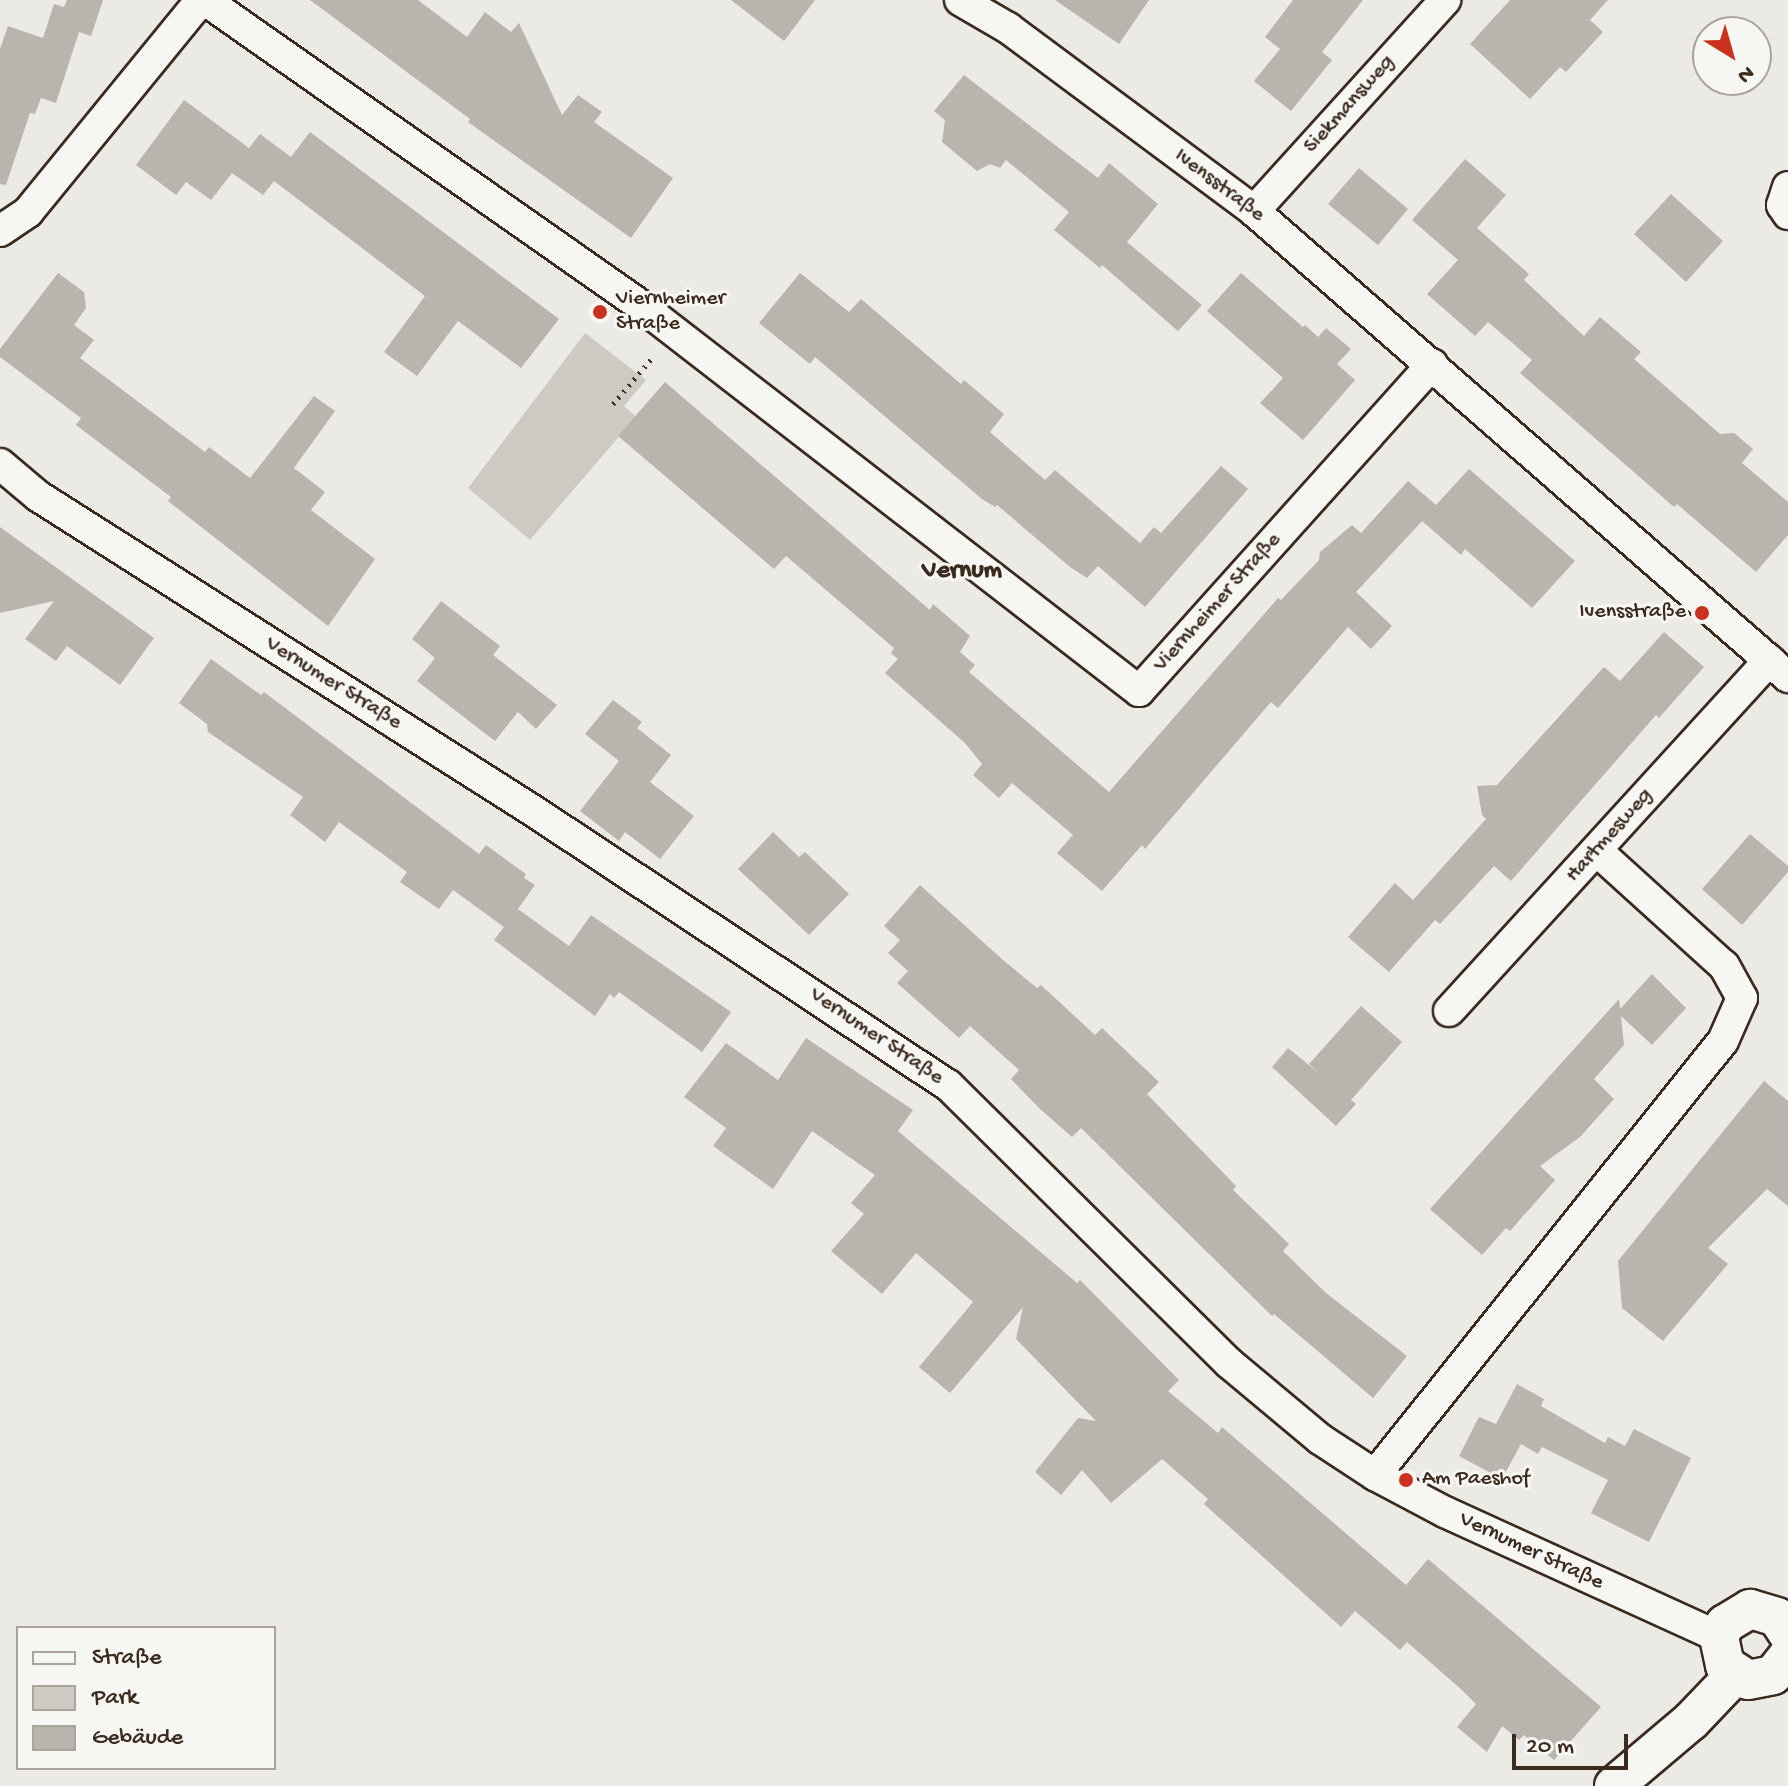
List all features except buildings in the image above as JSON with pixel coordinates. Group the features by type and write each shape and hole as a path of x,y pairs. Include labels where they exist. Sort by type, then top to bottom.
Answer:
{"street":[{"name":"Viernheimer Straße","path":"0,231 28,212 203,0 674,331 1139,691 1432,364"},
{"name":"Ivensstraße","path":"960,0 1008,28 1254,211 1779,668"},
{"name":"Siekmansweg","path":"1254,211 1445,0"},
{"path":"1788,187 1782,205 1788,214"},
{"name":"Vernumer Straße","path":"0,464 38,496 535,812 948,1085 1229,1363 1320,1439 1375,1475 1517,1546 1719,1637"},
{"name":"Hartmesweg","path":"1449,1011 1597,851 1779,668"},
{"path":"1375,1475 1723,1041 1742,998 1724,966 1597,851"},
{"path":"1784,1618 1750,1609 1725,1624 1719,1637 1725,1665 1735,1675 1762,1679 1783,1666 1788,1656"},
{"path":"1614,1786 1691,1721 1735,1675"}],"path":[{"path":"613,404 674,331"}],"green space":[{"path":"585,333 646,380 624,406 636,417 530,540 468,488"}],"place":[{"name":"Viernheimer Straße","path":"600,312"},
{"name":"Ivensstraße","path":"1702,613"},
{"name":"Am Paeshof","path":"1406,1480"}],"district":[{"name":"Vernum","path":"962,572"}]}
